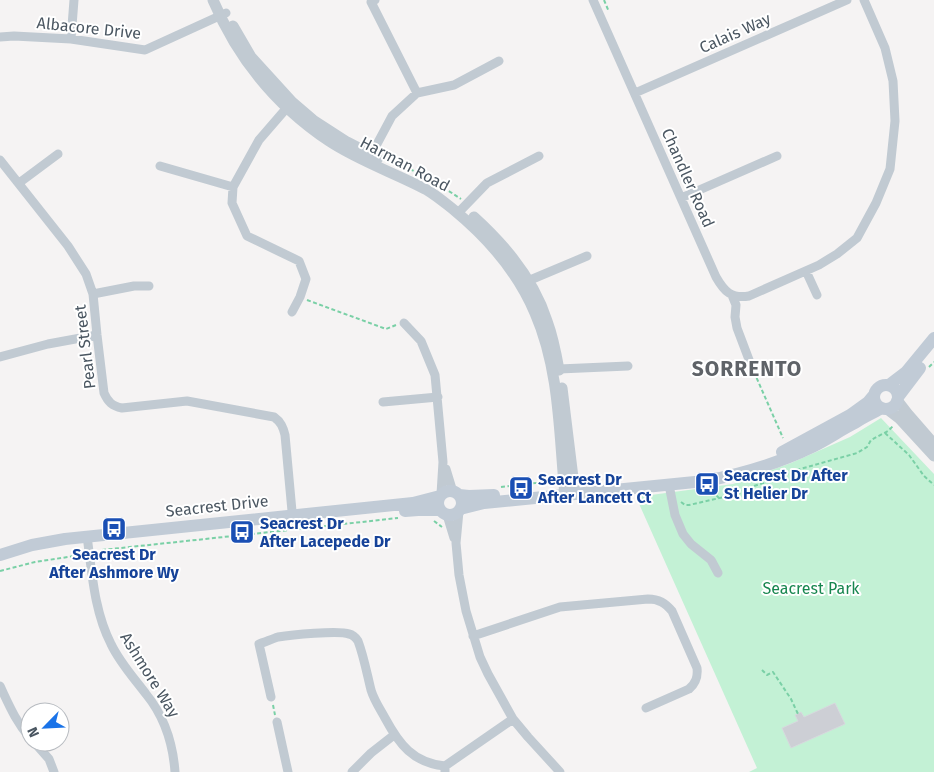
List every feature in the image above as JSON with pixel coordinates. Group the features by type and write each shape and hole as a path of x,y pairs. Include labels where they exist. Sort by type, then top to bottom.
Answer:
{"main road":[{"path":"889,385 906,372 934,338"},
{"path":"898,399 895,389 884,384 877,388 873,396 876,405 885,409 894,406 934,350"},
{"name":"Seacrest Drive","path":"0,555 32,545 293,524 418,510 448,513 484,503 704,474 744,465 788,450 856,412 873,396"},
{"name":"Seacrest Drive","path":"293,524 413,503 448,494 480,496 570,491 670,485 719,478 765,466 816,445 854,423 885,409"},
{"path":"448,494 462,502 448,513 437,503 448,494"},
{"name":"Seacrest Drive","path":"0,564 44,550 88,540"}],"street":[{"path":"71,38 74,0"},
{"name":"Harman Road","path":"213,0 251,57 289,105 370,155 437,187 482,225 512,257 524,282 547,319 554,342 556,402 570,491"},
{"name":"Harman Road","path":"221,0 223,14"},
{"path":"375,0 371,2 417,93"},
{"name":"Chandler Road","path":"593,0 716,277 724,290 732,295"},
{"name":"Calais Way","path":"635,93 847,0"},
{"path":"732,295 749,296 819,265 837,254 857,238 876,204 890,169 895,122 893,81 885,48 864,0"},
{"name":"Albacore Drive","path":"0,37 71,38 145,50 223,14"},
{"path":"370,155 392,116 417,93 454,85 499,61"},
{"path":"289,105 259,140 233,187 232,204 248,236 298,261 306,279 300,297 292,312"},
{"path":"19,183 58,154"},
{"path":"462,208 487,183 539,156"},
{"path":"681,198 777,156"},
{"name":"Pearl Street","path":"0,160 82,266 93,294 104,393 107,400 116,407 122,408 187,401 270,416 278,420 285,435 293,524"},
{"path":"160,166 233,187"},
{"path":"524,282 587,256"},
{"path":"806,271 817,295"},
{"path":"93,294 134,286 148,286"},
{"path":"732,295 736,305 735,317 737,328 751,365"},
{"path":"404,323 421,341 435,375 448,494"},
{"path":"0,357 48,344 97,335"},
{"path":"556,369 628,366"},
{"path":"383,402 438,397"},
{"path":"898,399 907,414 934,444"},
{"path":"885,409 900,419 934,456"},
{"path":"670,485 678,525 692,544 711,560 718,574"},
{"path":"448,513 456,543"},
{"path":"448,513 456,543 459,575 466,611 480,657 513,719 560,772"},
{"name":"Ashmore Way","path":"88,540 97,603 105,631 119,659 147,695 161,717 171,743 175,772"},
{"path":"473,636 560,607 648,599 659,600 672,611 698,674 694,684 689,688 646,708"},
{"path":"271,697 259,644 279,637 343,632 354,636 358,641 372,692 394,735 418,759 445,769 513,719"},
{"path":"0,686 15,719 20,725"},
{"path":"277,722 288,772"},
{"path":"352,772 371,753 394,735"},
{"path":"42,752 54,772"}],"path":[{"path":"370,155 421,174 442,187 462,208"},
{"path":"300,297 386,329 404,323"},
{"path":"751,365 788,450"},
{"path":"680,497 685,505 689,505 724,497 734,497 744,489 793,471 857,453 867,447 871,440 885,433 909,455 924,476 934,485"},
{"path":"551,480 554,474"},
{"path":"444,528 448,513"},
{"path":"102,550 293,524 402,518"},
{"path":"0,572 35,562 81,555"},
{"path":"762,670 767,675 773,672 791,699 798,714"},
{"path":"271,697 277,722"}],"green space":[{"name":"Seacrest Park","path":"881,418 934,474 934,772 749,772 757,768 636,497 733,484 791,463 850,437"}],"building":[{"path":"835,703 845,724 791,748 782,728 798,721 795,715 801,712 804,717"}],"place":[{"name":"Seacrest Dr After St Helier Dr","path":"707,484"},
{"name":"Seacrest Dr After Lancett Ct","path":"521,488"},
{"name":"Seacrest Dr After Ashmore Wy","path":"114,529"},
{"name":"Seacrest Dr After Lacepede Dr","path":"242,532"}],"district":[{"name":"SORRENTO","path":"747,369"}]}
